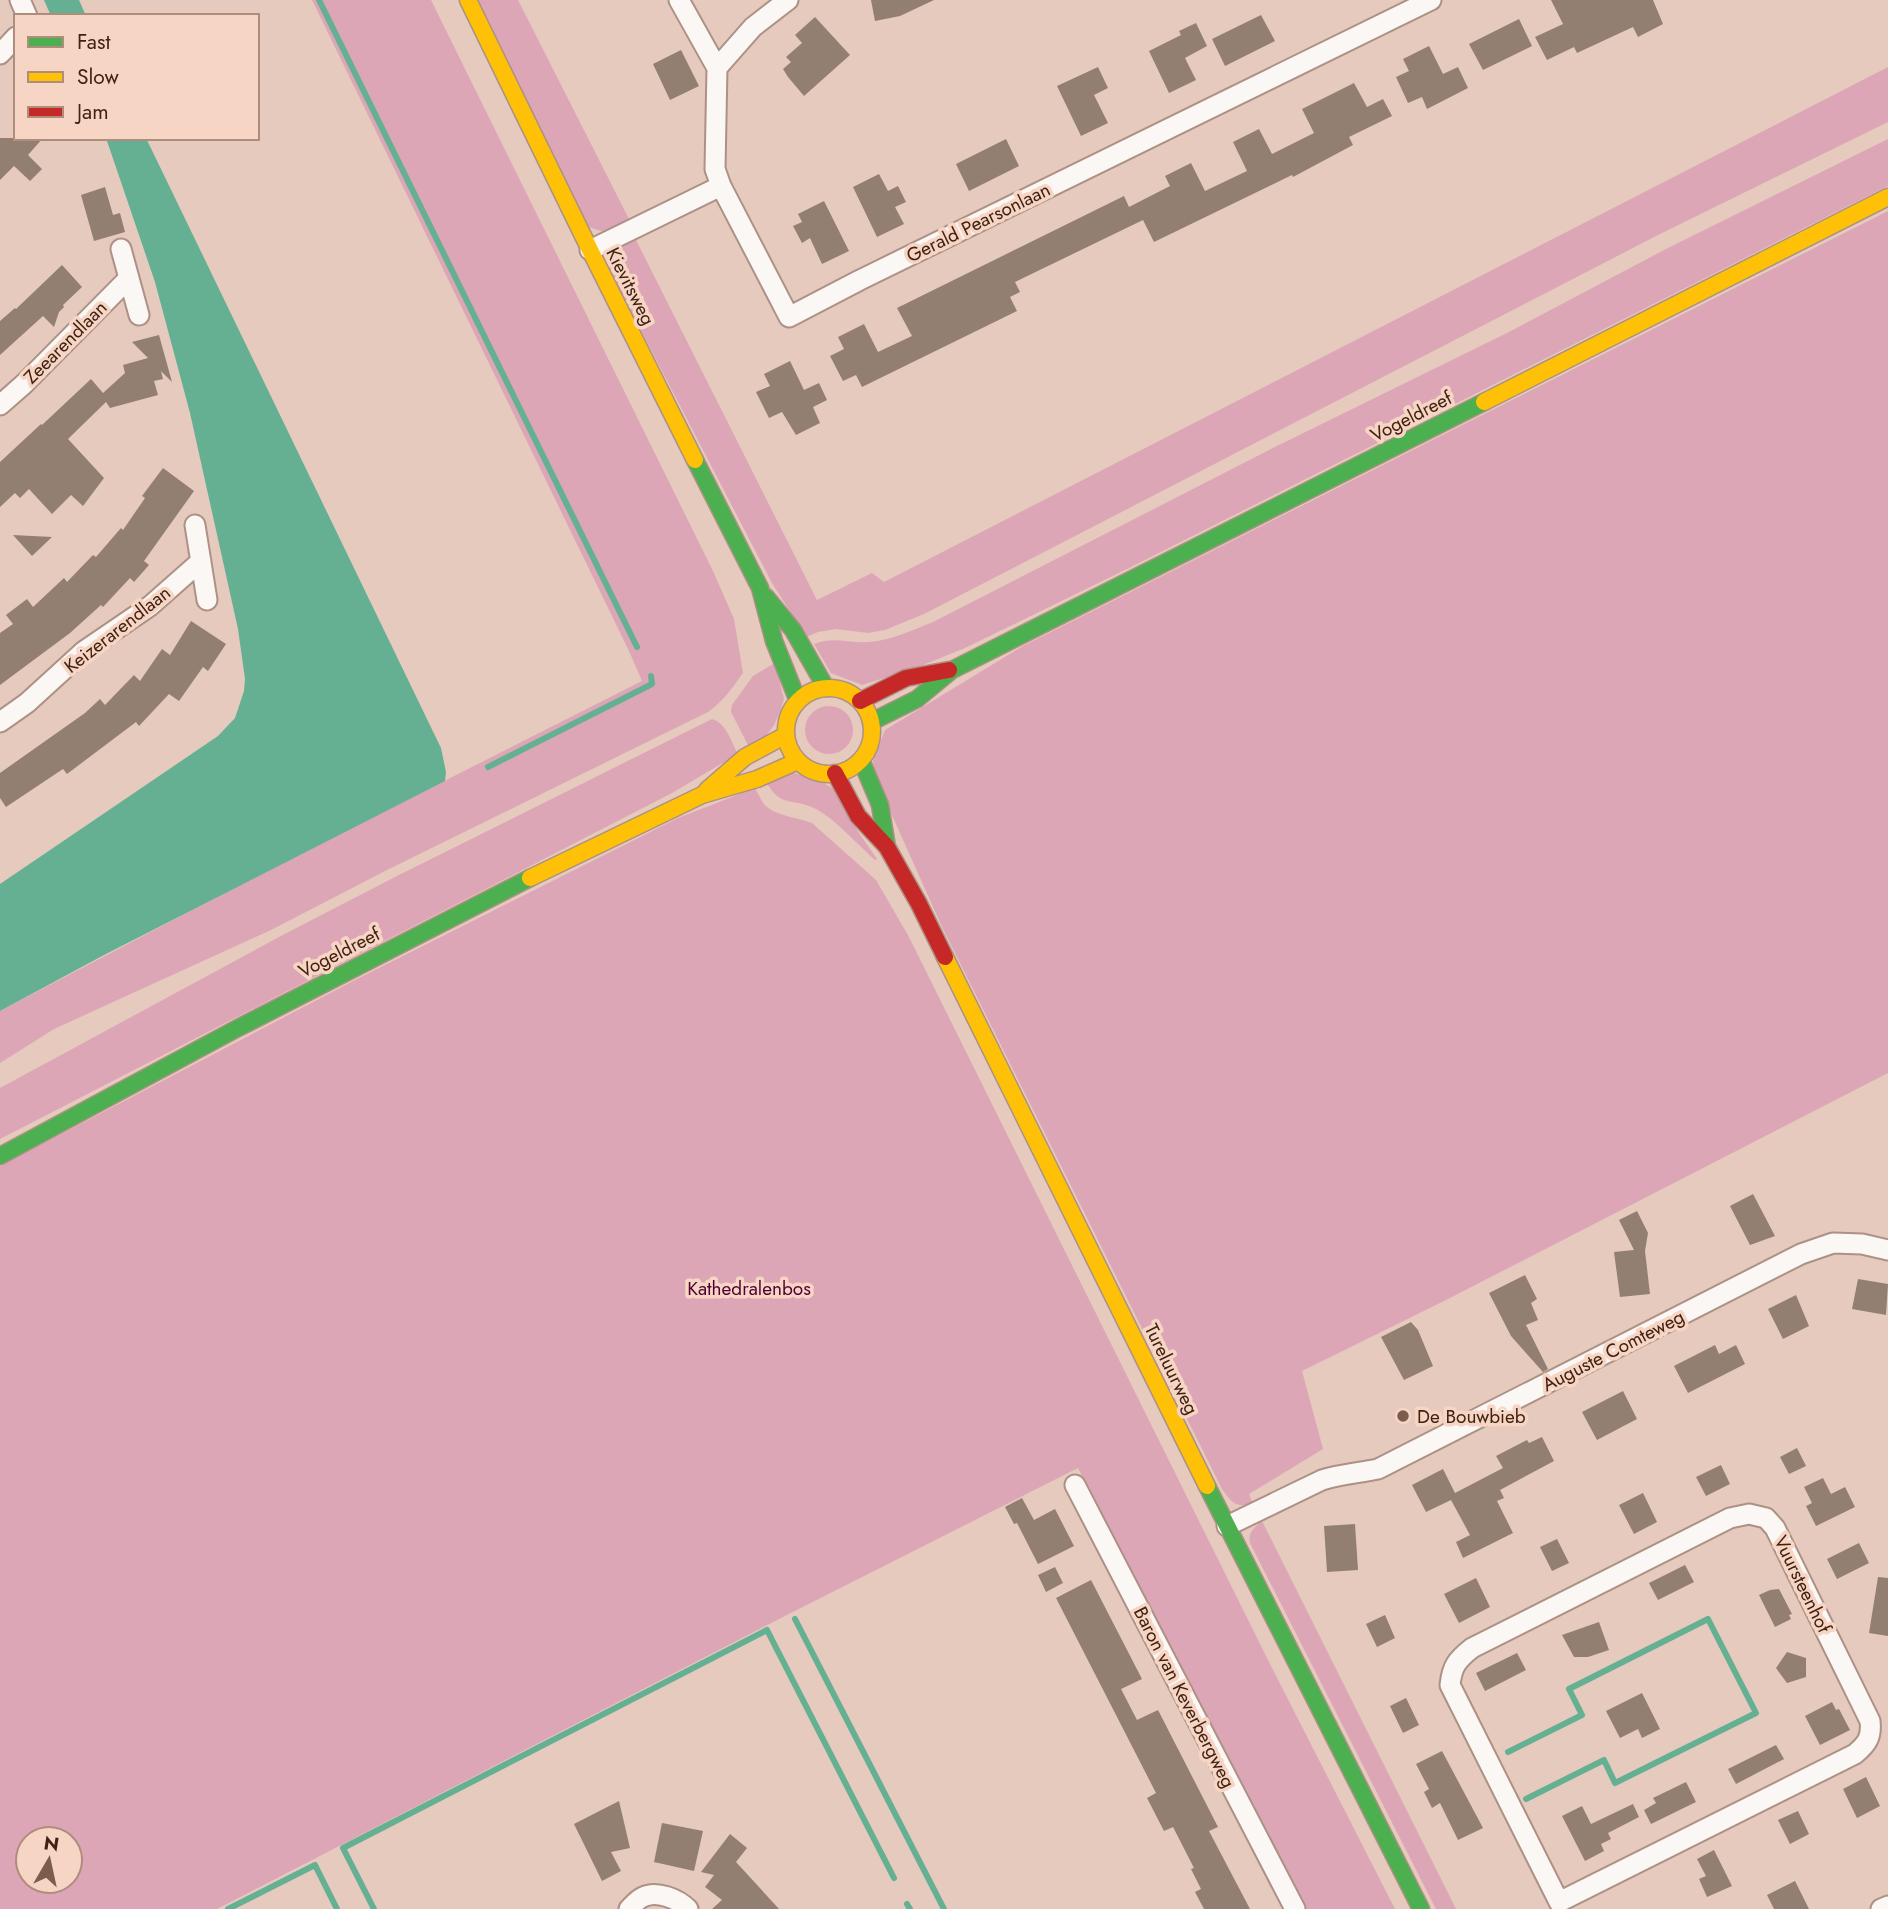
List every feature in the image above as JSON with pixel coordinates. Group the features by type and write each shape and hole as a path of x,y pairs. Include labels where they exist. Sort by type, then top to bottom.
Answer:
{"main road":[{"name":"Kievitsweg","path":"468,0 760,588 793,630 826,688"},
{"name":"Vogeldreef","path":"871,722 917,699 952,670 1888,198"},
{"name":"Kievitsweg","path":"760,588 774,641 798,701"},
{"name":"Vogeldreef","path":"860,701 906,678 952,670"},
{"path":"826,688 850,693 860,701 871,722 872,736 861,760 835,773 822,773 799,761 788,745 786,735 790,711 798,701 806,694 826,688"},
{"name":"Vogeldreef","path":"702,794 745,757 786,735"},
{"name":"Tureluurweg","path":"861,760 880,804 887,847"},
{"name":"Vogeldreef","path":"0,1156 236,1029 702,794 757,779 799,761"},
{"name":"Tureluurweg","path":"835,773 858,816 887,847 919,904 1227,1526 1421,1909"}],"street":[{"path":"590,250 721,186 715,169 717,68 679,0"},
{"path":"717,68 753,27 788,0"},
{"name":"Gerald Pearsonlaan","path":"721,186 789,317 1431,0"},
{"path":"0,54 14,39"},
{"name":"Zeearendlaan","path":"121,249 139,315"},
{"name":"Zeearendlaan","path":"0,405 129,278"},
{"path":"195,525 207,600"},
{"name":"Keizerarendlaan","path":"0,722 27,703 84,651 150,606 201,561"},
{"name":"Auguste Comteweg","path":"1227,1526 1335,1475 1354,1475 1378,1469 1801,1254 1833,1243 1861,1244 1888,1250"},
{"name":"Baron van Keverbergweg","path":"1075,1485 1295,1909"},
{"name":"Vuursteenhof","path":"1749,1514 1766,1518 1775,1528 1870,1721 1871,1731 1867,1744 1855,1754 1561,1905 1450,1685 1451,1672 1460,1658 1472,1648 1730,1518 1749,1514"},
{"path":"629,1909 644,1896 663,1895 688,1909"},
{"path":"1881,1909 1888,1906"}],"green space":[{"path":"312,0 431,0 713,571 734,619 743,673 723,699 708,712 271,930 54,1029 0,1063 0,1011 290,859 642,681"},
{"path":"478,0 518,0 630,221 607,233 589,227"},
{"path":"1888,67 1888,122 1658,235 924,614 885,630 868,633 836,629 806,637 772,583 608,267 614,249 635,238 817,600 872,573 884,582"},
{"path":"1888,139 1888,186 965,648 913,669 862,685 831,673 814,644 835,640 878,641 933,622"},
{"path":"1888,211 1888,1073 1302,1371 1323,1449 1249,1494 1253,1504 1235,1503 1222,1489 942,927 874,775 873,760 885,730 1023,646"},
{"path":"775,663 784,699 780,712 766,736 749,747 731,712 732,705 753,676"},
{"path":"829,706 846,713 853,730 846,747 829,754 812,747 805,730 812,713"},
{"path":"712,719 725,728 738,754 672,793 0,1139 0,1088 279,937"},
{"path":"793,773 832,788 877,859 823,813 776,796 766,781"},
{"name":"Kathedralenbos","path":"755,788 768,808 812,823 876,880 909,937 1270,1664 1395,1909 1304,1909 1078,1468 217,1909 0,1909 0,1166 357,979 678,818"},
{"path":"1262,1521 1456,1909 1436,1909 1250,1543 1251,1533"}],"shaded area":[{"path":"44,0 79,0 85,14 50,14"},
{"path":"107,140 147,140 441,748 445,781 0,1011 0,884 218,736 235,718 244,691 245,679 238,629 190,413 155,282"}],"building":[{"path":"871,0 934,0 900,16 875,21"},
{"path":"1551,0 1653,0 1663,24 1638,37 1633,27 1577,53 1574,47 1547,60 1535,37 1563,24"},
{"path":"1261,15 1275,41 1225,66 1212,39"},
{"path":"815,17 850,55 804,96 783,69 791,62 786,57 802,43 795,35"},
{"path":"1519,19 1532,46 1483,70 1469,44"},
{"path":"1196,23 1207,46 1185,58 1196,80 1169,93 1149,51 1181,35 1179,31"},
{"path":"1429,46 1443,74 1458,67 1468,88 1427,109 1422,97 1408,103 1396,77 1409,71 1403,59"},
{"path":"681,50 699,86 670,100 653,64"},
{"path":"1098,67 1108,88 1094,95 1108,123 1081,136 1057,86"},
{"path":"1354,83 1367,107 1383,99 1392,116 1349,137 1353,145 1293,177 1292,175 1154,242 1143,220 1015,282 1020,292 1010,297 1017,311 862,387 856,375 843,381 830,356 844,349 838,337 864,324 878,352 912,336 897,308 1124,196 1129,207 1170,186 1165,176 1191,163 1205,191 1247,171 1233,142 1259,129 1272,154 1314,133 1302,109"},
{"path":"0,138 41,140 28,155 42,169 30,181 14,166 0,180"},
{"path":"1006,139 1019,166 969,191 956,164"},
{"path":"879,174 888,191 898,186 906,202 895,207 904,224 877,237 853,187"},
{"path":"105,187 113,215 120,213 125,232 94,241 81,195"},
{"path":"824,201 849,251 822,264 810,238 802,243 793,226 802,222 798,214"},
{"path":"62,265 82,287 63,305 54,327 43,316 0,355 0,321"},
{"path":"159,335 172,382 161,371 163,379 154,381 158,395 110,408 106,402 68,439 104,478 83,506 71,495 52,514 29,489 20,498 15,493 0,507 0,462 91,379 103,393 125,373 123,365 148,358 132,342"},
{"path":"790,361 804,390 819,383 827,400 813,407 820,423 796,435 782,412 769,418 756,392 770,386 764,374"},
{"path":"163,468 194,491 144,561 149,565 134,582 130,578 103,607 101,605 70,633 0,685 0,633 13,624 6,615 27,599 33,607 64,578 67,582 93,555 96,557 121,528 123,530 145,498 142,496"},
{"path":"13,535 52,537 32,556"},
{"path":"191,621 226,644 208,671 203,667 179,701 169,694 139,726 136,722 67,774 63,769 6,807 0,798 0,773 85,713 100,699 105,705 134,675 140,681 162,649 170,655"},
{"path":"1753,1194 1775,1236 1750,1245 1730,1206"},
{"path":"1637,1211 1648,1233 1645,1251 1650,1294 1620,1297 1614,1252 1634,1250 1619,1220"},
{"path":"1525,1275 1537,1299 1531,1303 1538,1320 1526,1325 1548,1369 1543,1372 1511,1336 1489,1293"},
{"path":"1858,1279 1888,1284 1886,1315 1852,1309"},
{"path":"1796,1295 1809,1326 1783,1339 1768,1309"},
{"path":"1411,1322 1418,1330 1433,1366 1404,1380 1381,1337"},
{"path":"1715,1345 1719,1354 1736,1345 1745,1364 1688,1393 1674,1366"},
{"path":"1623,1391 1637,1419 1597,1440 1582,1412"},
{"path":"1542,1437 1554,1461 1500,1490 1504,1498 1497,1501 1513,1533 1463,1558 1456,1542 1470,1535 1451,1500 1426,1512 1412,1485 1443,1469 1455,1493 1503,1468 1496,1456 1527,1440 1529,1443"},
{"path":"1797,1448 1806,1466 1789,1474 1780,1457"},
{"path":"1721,1465 1730,1484 1706,1496 1696,1477"},
{"path":"1823,1478 1831,1494 1845,1487 1855,1507 1816,1526 1806,1506 1812,1503 1804,1487"},
{"path":"1643,1493 1657,1522 1634,1534 1619,1505"},
{"path":"1022,1498 1034,1520 1055,1509 1074,1546 1038,1564 1017,1523 1014,1524 1005,1507"},
{"path":"1355,1524 1358,1570 1327,1572 1324,1526"},
{"path":"1557,1539 1569,1563 1552,1571 1540,1547"},
{"path":"1859,1543 1869,1563 1837,1579 1827,1559"},
{"path":"1685,1565 1694,1582 1658,1600 1649,1583"},
{"path":"1055,1567 1063,1583 1046,1592 1038,1575"},
{"path":"1878,1577 1888,1578 1888,1636 1869,1633"},
{"path":"1476,1578 1490,1607 1459,1623 1444,1594"},
{"path":"1091,1580 1142,1679 1121,1689 1137,1720 1158,1710 1218,1827 1209,1831 1250,1909 1204,1909 1195,1892 1201,1889 1191,1869 1194,1868 1173,1827 1164,1831 1147,1798 1156,1793 1056,1598"},
{"path":"1779,1589 1792,1614 1789,1615 1791,1619 1775,1627 1759,1595"},
{"path":"1385,1615 1395,1638 1377,1647 1366,1624"},
{"path":"1599,1622 1609,1650 1588,1657 1574,1657 1562,1635"},
{"path":"1787,1652 1806,1658 1806,1677 1787,1683 1776,1668"},
{"path":"1517,1653 1526,1670 1485,1691 1476,1673"},
{"path":"1642,1693 1660,1729 1642,1738 1638,1729 1620,1738 1606,1711"},
{"path":"1406,1698 1419,1725 1403,1733 1390,1706"},
{"path":"1832,1702 1836,1710 1839,1709 1850,1730 1820,1745 1805,1716"},
{"path":"1776,1745 1784,1759 1736,1784 1728,1769"},
{"path":"1442,1751 1483,1828 1458,1840 1440,1803 1432,1808 1424,1792 1429,1789 1416,1764"},
{"path":"1866,1777 1880,1806 1857,1818 1843,1789"},
{"path":"1686,1782 1696,1802 1651,1824 1644,1810 1656,1803 1653,1798"},
{"path":"619,1801 630,1848 611,1852 621,1871 602,1881 574,1824"},
{"path":"1633,1804 1639,1817 1608,1833 1611,1839 1601,1844 1604,1851 1585,1861 1562,1816 1582,1806 1591,1824"},
{"path":"1798,1811 1809,1834 1790,1844 1778,1820"},
{"path":"662,1823 703,1831 694,1871 654,1862"},
{"path":"730,1834 747,1848 736,1862 779,1909 712,1909 722,1900 705,1887 714,1875 701,1872"},
{"path":"1714,1850 1732,1886 1707,1897 1699,1879 1706,1876 1697,1859"},
{"path":"1795,1881 1809,1909 1774,1909 1767,1895"}],"waterway":[{"path":"319,0 637,647"},
{"path":"488,767 652,684 651,676"},
{"path":"795,1619 944,1909"},
{"path":"1508,1752 1582,1715 1569,1689 1708,1619 1756,1713 1615,1783 1604,1760 1526,1799"},
{"path":"374,1909 343,1848 767,1630 894,1878"},
{"path":"228,1909 315,1865 337,1909"},
{"path":"907,1904 910,1909"}],"traffic: fast":[{"path":"871,722 917,699 952,670 1484,402"},
{"path":"695,460 760,588 774,641 798,701"},
{"path":"766,597 793,630 826,688"},
{"path":"861,760 880,805 887,847"},
{"path":"0,1156 236,1029 530,878"},
{"path":"1207,1486 1421,1909"}],"traffic: slow":[{"path":"468,0 695,460"},
{"path":"1484,402 1888,197"},
{"path":"829,688 853,695 865,707 872,731 865,755 853,767 829,774 805,767 793,755 786,731 793,707 805,695 829,688"},
{"path":"707,790 745,757 786,735"},
{"path":"530,878 702,795 757,779 798,761"},
{"path":"945,957 1207,1486"}],"traffic: jam":[{"path":"860,701 906,678 949,670"},
{"path":"835,773 858,816 887,847 945,957"}],"place":[{"name":"De Bouwbieb","path":"1403,1416"}]}
